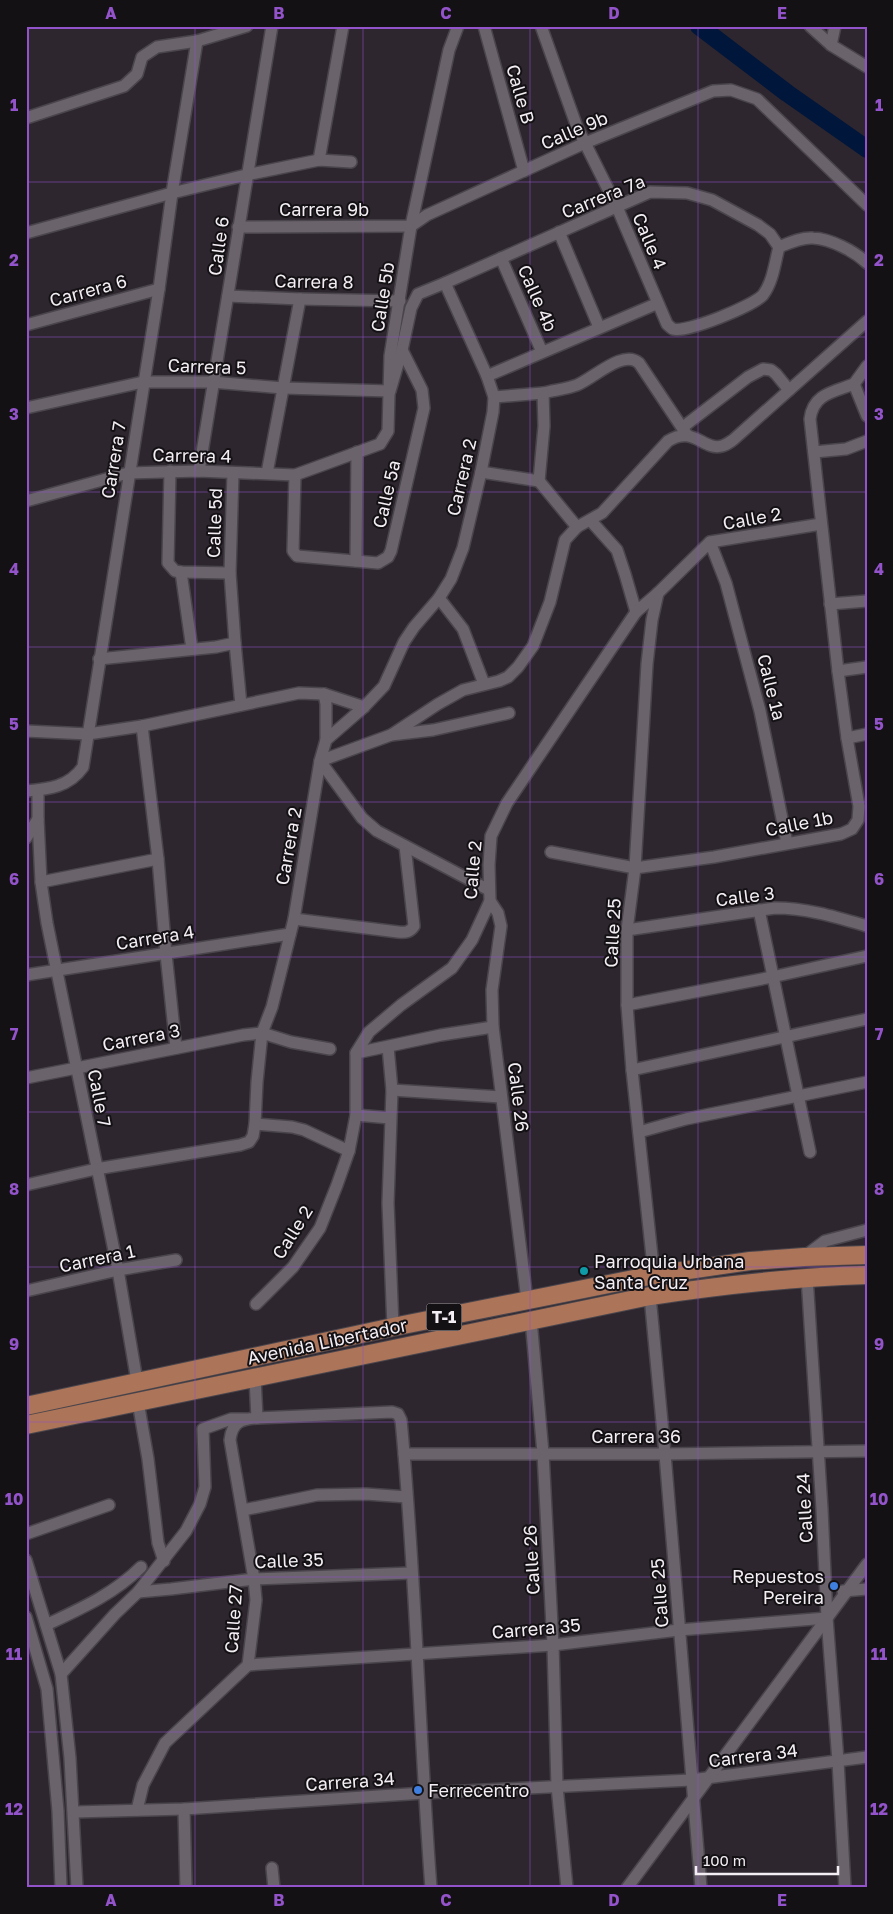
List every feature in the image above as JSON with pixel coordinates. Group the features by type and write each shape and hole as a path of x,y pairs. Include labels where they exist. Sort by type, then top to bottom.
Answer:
{"main road":[{"name":"Avenida Libertador","path":"26,1406 394,1327 654,1275 740,1262 867,1255"},
{"name":"Avenida Libertador","path":"26,1425 650,1296 752,1281 867,1275"}],"street":[{"path":"26,118 124,86 137,74 142,57 157,47 197,42 247,26"},
{"name":"Calle 6","path":"199,471 212,382 272,26"},
{"path":"319,160 343,26"},
{"name":"Calle 5b","path":"357,452 380,444 388,431 390,356 411,226 449,50 458,26"},
{"name":"Calle B","path":"484,26 524,170"},
{"name":"Calle 4","path":"541,26 585,143 616,207 656,304"},
{"path":"810,26 831,45 867,67"},
{"path":"831,45 835,26"},
{"name":"Carrera 7","path":"32,790 63,785 76,777 83,767 197,42"},
{"name":"Calle 9b","path":"411,226 427,215 585,143 713,91 731,90 757,99 867,204"},
{"path":"26,233 246,175 319,160 351,162"},
{"name":"Carrera 7a","path":"390,391 413,301 418,294 650,192 687,192 712,200 758,225 770,234 779,247"},
{"name":"Carrera 9b","path":"238,226 411,226"},
{"path":"559,232 599,327"},
{"path":"487,376 656,304 667,324 673,329 684,329 720,318 750,305 762,295 770,282 779,247 798,240 812,238 831,242 859,256 867,263"},
{"name":"Calle 4b","path":"501,258 542,352"},
{"name":"Carrera 2","path":"26,1185 96,1169 240,1145 249,1142 253,1136 262,1033 272,1007 294,919 320,761 326,740 364,707 384,686 404,642 414,627 439,598 451,579 463,548 481,472 493,412 494,397 487,376 444,283"},
{"name":"Carrera 6","path":"26,325 159,289"},
{"name":"Carrera 8","path":"228,296 300,300 400,301"},
{"path":"267,474 300,300"},
{"path":"494,397 543,393 576,385 620,360 634,359 639,363 685,431 714,446 723,446 733,440 867,321"},
{"name":"Calle 5a","path":"295,475 293,551 297,556 378,563 388,557 422,417 424,395 402,350"},
{"path":"867,366 854,384 867,416"},
{"path":"489,895 377,831 362,818 320,761 391,735 463,690 499,682 508,676 533,646 550,602 565,540 576,527 602,514 668,440 685,431 748,377 763,369 771,370 789,390"},
{"name":"Carrera 5","path":"26,408 143,382 212,382 283,388 390,391"},
{"name":"Calle 1b","path":"551,852 635,868 714,857 841,834 852,829 858,820 863,806 847,738 810,419 812,408 816,401 854,384"},
{"path":"539,481 544,426 543,393"},
{"path":"814,452 846,449 867,441"},
{"path":"356,561 357,452"},
{"name":"Carrera 4","path":"26,501 128,473 199,471 295,475 357,452"},
{"path":"170,471 168,563 175,571 181,572 230,573"},
{"path":"481,472 539,481 576,527"},
{"name":"Calle 5d","path":"233,473 230,573 241,705"},
{"path":"591,521 616,550 626,574 636,612"},
{"name":"Calle 2","path":"256,1304 293,1268 320,1228 349,1151 356,1115 356,1053 370,1032 400,1005 452,968 472,940 489,895 491,836 507,803 636,612 710,542 821,524"},
{"name":"Calle 1a","path":"710,542 726,583 760,711 787,843"},
{"path":"181,572 192,649"},
{"name":"Calle 25","path":"654,1275 632,1070 628,1005 627,930 635,868 647,664 652,620 658,593"},
{"path":"439,598 463,629 484,684"},
{"path":"830,604 867,601"},
{"path":"99,658 235,644"},
{"path":"838,672 867,667"},
{"path":"26,732 88,734 142,726 299,693 324,694 364,707"},
{"path":"324,694 326,704 326,740"},
{"path":"391,735 433,730 509,713"},
{"path":"142,726 158,859 176,1048"},
{"path":"847,738 867,734"},
{"path":"26,838 38,819 32,790"},
{"name":"Calle 7","path":"38,819 41,882 55,970 118,1270 137,1381"},
{"path":"294,919 398,932 411,931 414,926 405,846"},
{"path":"41,882 158,859"},
{"name":"Calle 26","path":"489,895 498,914 501,926 492,990 493,1027 527,1300"},
{"name":"Calle 3","path":"627,930 758,910 794,908 867,926"},
{"path":"758,910 810,1152"},
{"name":"Carrera 4","path":"26,975 290,934"},
{"path":"628,1005 867,956"},
{"path":"632,1070 867,1019"},
{"path":"356,1053 441,1034 493,1027"},
{"path":"262,1033 291,1042 330,1049"},
{"name":"Carrera 3","path":"26,1078 262,1033"},
{"path":"388,1046 392,1090 388,1203 394,1327"},
{"path":"639,1132 686,1119 867,1082"},
{"path":"392,1090 501,1096"},
{"path":"356,1115 390,1118"},
{"path":"255,1124 292,1127 304,1130 349,1151"},
{"path":"804,1257 825,1241 867,1230"},
{"name":"Carrera 1","path":"26,1291 118,1270 176,1260"},
{"name":"Calle 24","path":"807,1277 826,1591 826,1618 838,1761 845,1888"},
{"name":"Calle 25","path":"650,1296 665,1454 700,1888"},
{"name":"Calle 26","path":"531,1320 544,1453 553,1645 557,1786 567,1888"},
{"path":"252,1418 255,1378"},
{"path":"138,1402 148,1458 158,1543 164,1561"},
{"path":"61,1674 115,1614 138,1592 186,1532 200,1504 205,1486 203,1430 231,1418 392,1412 398,1414 401,1420 404,1454 418,1654 424,1793 431,1888"},
{"name":"Calle 27","path":"137,1810 144,1784 165,1743 248,1666 256,1600 230,1440 231,1430 237,1424 252,1418"},
{"name":"Carrera 36","path":"404,1454 665,1454 867,1451"},
{"path":"242,1510 317,1495 366,1494 407,1497"},
{"path":"26,1534 109,1505"},
{"path":"26,1560 61,1674 67,1716 77,1888"},
{"path":"627,1888 867,1564"},
{"path":"46,1625 107,1595 128,1580 141,1567"},
{"name":"Calle 35","path":"138,1592 254,1579 412,1573"},
{"path":"826,1591 867,1589"},
{"path":"26,1617 47,1689 58,1811 61,1888"},
{"name":"Carrera 35","path":"248,1666 553,1645 679,1630 826,1618"},
{"name":"Carrera 34","path":"74,1812 184,1809 424,1793 691,1780 867,1757"},
{"path":"184,1809 186,1888"},
{"path":"272,1868 274,1888"}],"waterway":[{"path":"699,26 787,93 867,149"}],"place":[{"name":"Parroquia Urbana Santa Cruz","path":"584,1271"},
{"name":"Repuestos Pereira","path":"834,1586"},
{"name":"Ferrecentro","path":"418,1790"}]}
